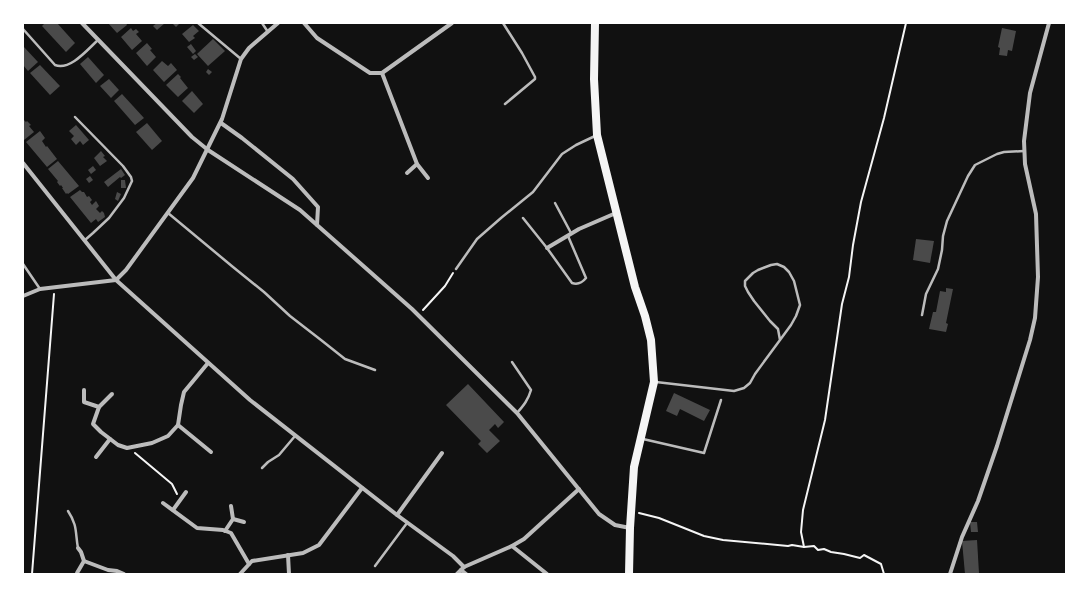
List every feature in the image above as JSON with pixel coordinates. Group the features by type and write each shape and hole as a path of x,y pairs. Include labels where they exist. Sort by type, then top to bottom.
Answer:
{"main road":[{"path":"595,23 594,79 597,135 635,287 651,340 654,382 634,467 629,574"}],"street":[{"path":"82,23 192,136 208,150 300,210 418,315 517,413 599,514 615,526 630,528"},
{"path":"23,296 40,289 116,280 126,270 193,178 221,123 240,59 249,48 278,23"},
{"path":"304,23 317,38 370,73 382,73 452,23"},
{"path":"950,574 962,537 978,501 997,446 1030,340 1035,318 1038,277 1036,214 1025,164 1024,141 1030,93 1049,23"},
{"path":"382,73 417,164 428,178"},
{"path":"221,123 293,179 318,207 317,225"},
{"path":"23,164 116,280 250,400 397,515 453,556 466,574"},
{"path":"407,173 417,164"},
{"path":"547,248 579,229 616,214"},
{"path":"112,394 99,407 92,424 118,445 127,448 152,443 168,436 178,425 184,392 208,363"},
{"path":"84,390 84,402 99,407"},
{"path":"178,425 211,452"},
{"path":"96,457 110,439"},
{"path":"397,515 442,453"},
{"path":"240,574 252,561 302,553 319,545 362,488"},
{"path":"457,574 462,568 512,546 524,539 579,489"},
{"path":"173,510 186,492"},
{"path":"163,503 197,528 225,531 230,533 249,564"},
{"path":"225,531 233,519 231,506"},
{"path":"233,519 244,522"},
{"path":"512,546 548,574"},
{"path":"77,574 84,561 78,548"},
{"path":"288,555 289,574"},
{"path":"84,561 124,574"}],"lane":[{"path":"198,23 240,59"},
{"path":"262,23 268,32"},
{"path":"503,23 535,77 535,79 505,104"},
{"path":"23,29 55,65 60,67 76,60 98,40"},
{"path":"75,116 123,166 131,177 132,181 124,198 109,218 85,240"},
{"path":"456,269 478,239 533,192 562,154 576,145 597,135"},
{"path":"922,315 926,294 938,269 947,221 968,176 975,165 997,154 1004,152 1024,151"},
{"path":"523,218 572,283 577,284 583,282 586,278 570,234 555,203"},
{"path":"167,213 246,277 320,340 346,359 375,370"},
{"path":"23,264 40,289"},
{"path":"654,382 734,391 744,388 780,340 796,316 800,305 794,281 789,272 784,267 777,264 753,273 746,281 745,286 754,301 778,329 780,340"},
{"path":"512,362 531,390 526,403 517,413"},
{"path":"641,438 704,453 721,400"},
{"path":"262,468 265,464 278,455 295,436"},
{"path":"68,511 75,523 78,548"},
{"path":"375,566 408,523"}],"path":[{"path":"804,547 802,532 803,510 825,420 842,304 849,277 861,202 884,118 906,23"},
{"path":"418,315 445,286 456,269"},
{"path":"32,574 54,288"},
{"path":"133,447 135,453 172,484 180,500"},
{"path":"631,511 659,518 704,536 723,540 788,546 814,546 818,550 824,549 831,552 860,558 864,555 881,564 884,574"}],"building":[{"path":"45,23 57,23 75,43 66,52 42,26"},
{"path":"108,23 126,23 127,25 117,33"},
{"path":"157,23 165,23 157,30 153,26"},
{"path":"172,23 180,23 176,27"},
{"path":"193,25 199,31 193,36 195,38 189,42 182,34"},
{"path":"131,28 133,31 136,29 139,32 136,34 142,41 132,50 121,37"},
{"path":"1002,28 1016,31 1012,51 1008,50 1007,56 999,55 1000,48 998,47"},
{"path":"213,39 225,51 208,66 197,54"},
{"path":"147,43 152,49 150,50 156,57 147,66 136,53"},
{"path":"191,44 196,51 193,54 187,47"},
{"path":"23,46 38,62 28,71 23,65"},
{"path":"195,54 198,57 194,60 191,57"},
{"path":"88,57 104,75 96,83 80,64"},
{"path":"162,61 168,66 171,63 177,70 164,82 153,70"},
{"path":"40,65 60,86 50,95 30,73"},
{"path":"208,69 212,72 209,75 206,72"},
{"path":"178,74 188,88 178,97 166,85"},
{"path":"109,79 119,90 111,98 100,86"},
{"path":"192,91 203,104 194,113 182,101"},
{"path":"122,94 144,118 135,125 114,101"},
{"path":"23,119 31,125 29,126 34,132 24,140 23,138"},
{"path":"147,123 162,141 152,150 136,132"},
{"path":"76,125 89,140 83,145 80,141 76,145 71,139 74,136 69,131"},
{"path":"40,131 45,138 42,141 57,159 47,167 26,142"},
{"path":"101,151 105,156 103,157 107,161 100,166 94,158"},
{"path":"58,161 79,186 68,194 66,194 61,185 60,186 57,182 58,181 48,169"},
{"path":"93,166 96,170 91,174 88,170"},
{"path":"121,169 125,175 121,178 120,177 108,187 104,182"},
{"path":"90,176 93,180 89,183 86,179"},
{"path":"121,180 125,180 126,188 121,188"},
{"path":"80,190 84,192 87,197 89,196 92,200 90,202 92,205 96,201 99,206 96,209 100,213 102,211 105,217 98,222 96,219 91,223 70,197"},
{"path":"117,192 121,194 118,201 115,199"},
{"path":"916,239 934,241 930,263 913,260"},
{"path":"946,288 953,289 946,323 948,324 946,332 929,329 933,312 936,312 940,291 946,292"},
{"path":"468,384 504,422 498,428 495,424 489,430 500,441 487,453 478,444 481,441 446,405"},
{"path":"674,393 710,410 704,421 680,409 677,416 666,411"},
{"path":"970,522 977,522 978,532 971,532"},
{"path":"977,540 979,573 965,574 962,541"}]}
